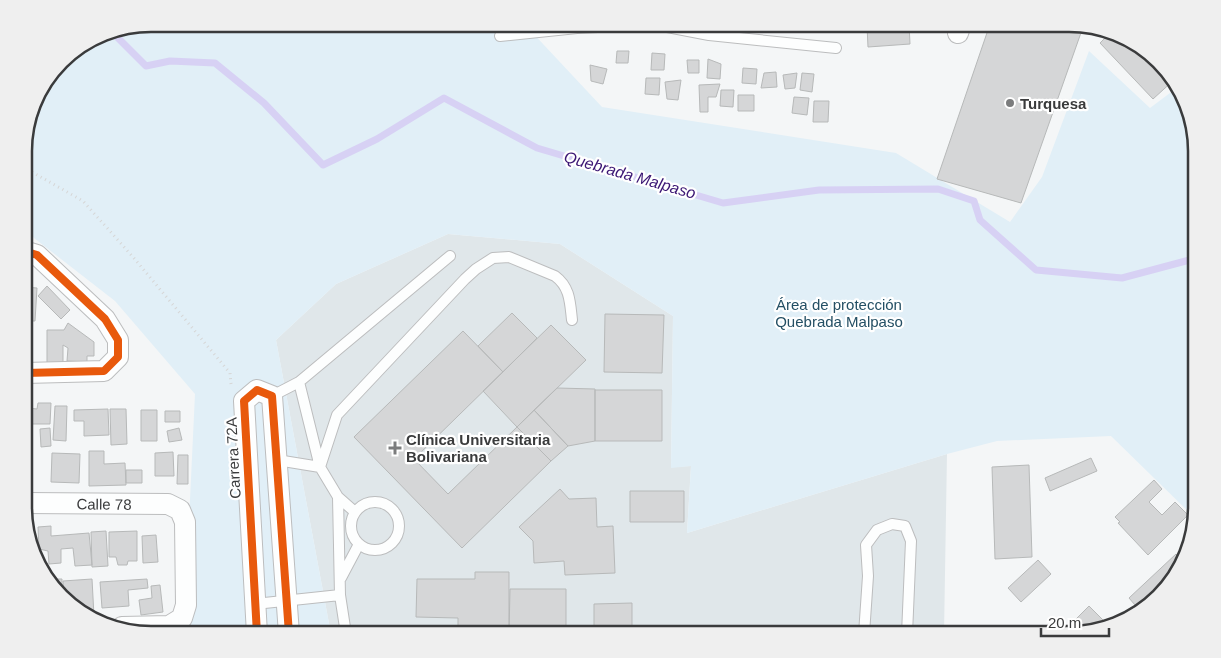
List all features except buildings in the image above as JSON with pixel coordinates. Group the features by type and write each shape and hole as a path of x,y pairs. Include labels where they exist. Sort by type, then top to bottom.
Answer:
{"street":[{"path":"32,373 104,371 118,357 118,340 105,319 37,255 33,254"},
{"name":"Carrera 72A","path":"256,626 244,401 257,390 272,396"},
{"path":"272,396 288,626"},
{"name":"Calle 78","path":"32,503 168,504 180,510 185,522 186,605 182,618 169,626"}],"lane":[{"path":"500,36 538,32"},
{"path":"695,32 836,48"},
{"path":"272,396 299,382 450,256"},
{"path":"320,467 337,415 465,278 485,262 492,258 509,257 554,276 560,280 569,293 572,320"},
{"path":"299,382 320,467 338,497 355,512"},
{"path":"277,460 320,467"},
{"path":"338,497 340,595 345,626"},
{"path":"379,502 387,505 394,511 398,519 399,528 392,544 375,550 367,549 359,544 353,537 351,529 351,520 355,512 362,506 379,502"},
{"path":"865,625 867,592 866,545 876,530 892,524 905,526 911,541 907,625"},
{"path":"340,579 359,544"},
{"path":"255,604 340,595"}],"path":[{"path":"33,173 83,201 134,257 230,373 231,392"}],"shaded area":[{"path":"448,234 560,244 673,316 671,467 691,466 687,533 947,454 944,625 329,626 276,340 336,284"}],"green space":[{"name":"Área de protección Quebrada Malpaso","path":"151,32 532,32 602,107 896,153 1010,222 1042,177 1089,51 1150,108 1172,91 1182,113 1186,128 1188,151 1188,511 1111,436 997,441 947,454 687,533 691,466 671,468 673,316 560,244 448,234 336,284 276,340 329,626 184,626 195,394 115,301 34,238 33,143 37,120 48,92 62,73 79,57 92,48 128,35"}],"waterway":[{"name":"Quebrada Malpaso","path":"118,38 146,66 170,61 215,63 264,103 323,165 377,139 444,98 537,148 723,203 819,190 938,189 974,201 980,220 1036,270 1122,278 1188,260"}],"cycle path":[{"path":"32,373 104,371 118,357 118,340 105,319 37,255 33,254"},
{"path":"257,626 244,401 257,390 272,396 288,626"}],"place":[{"name":"Turquesa","path":"1010,103"},
{"name":"Clínica Universitaria Bolivariana","path":"395,448"}]}
